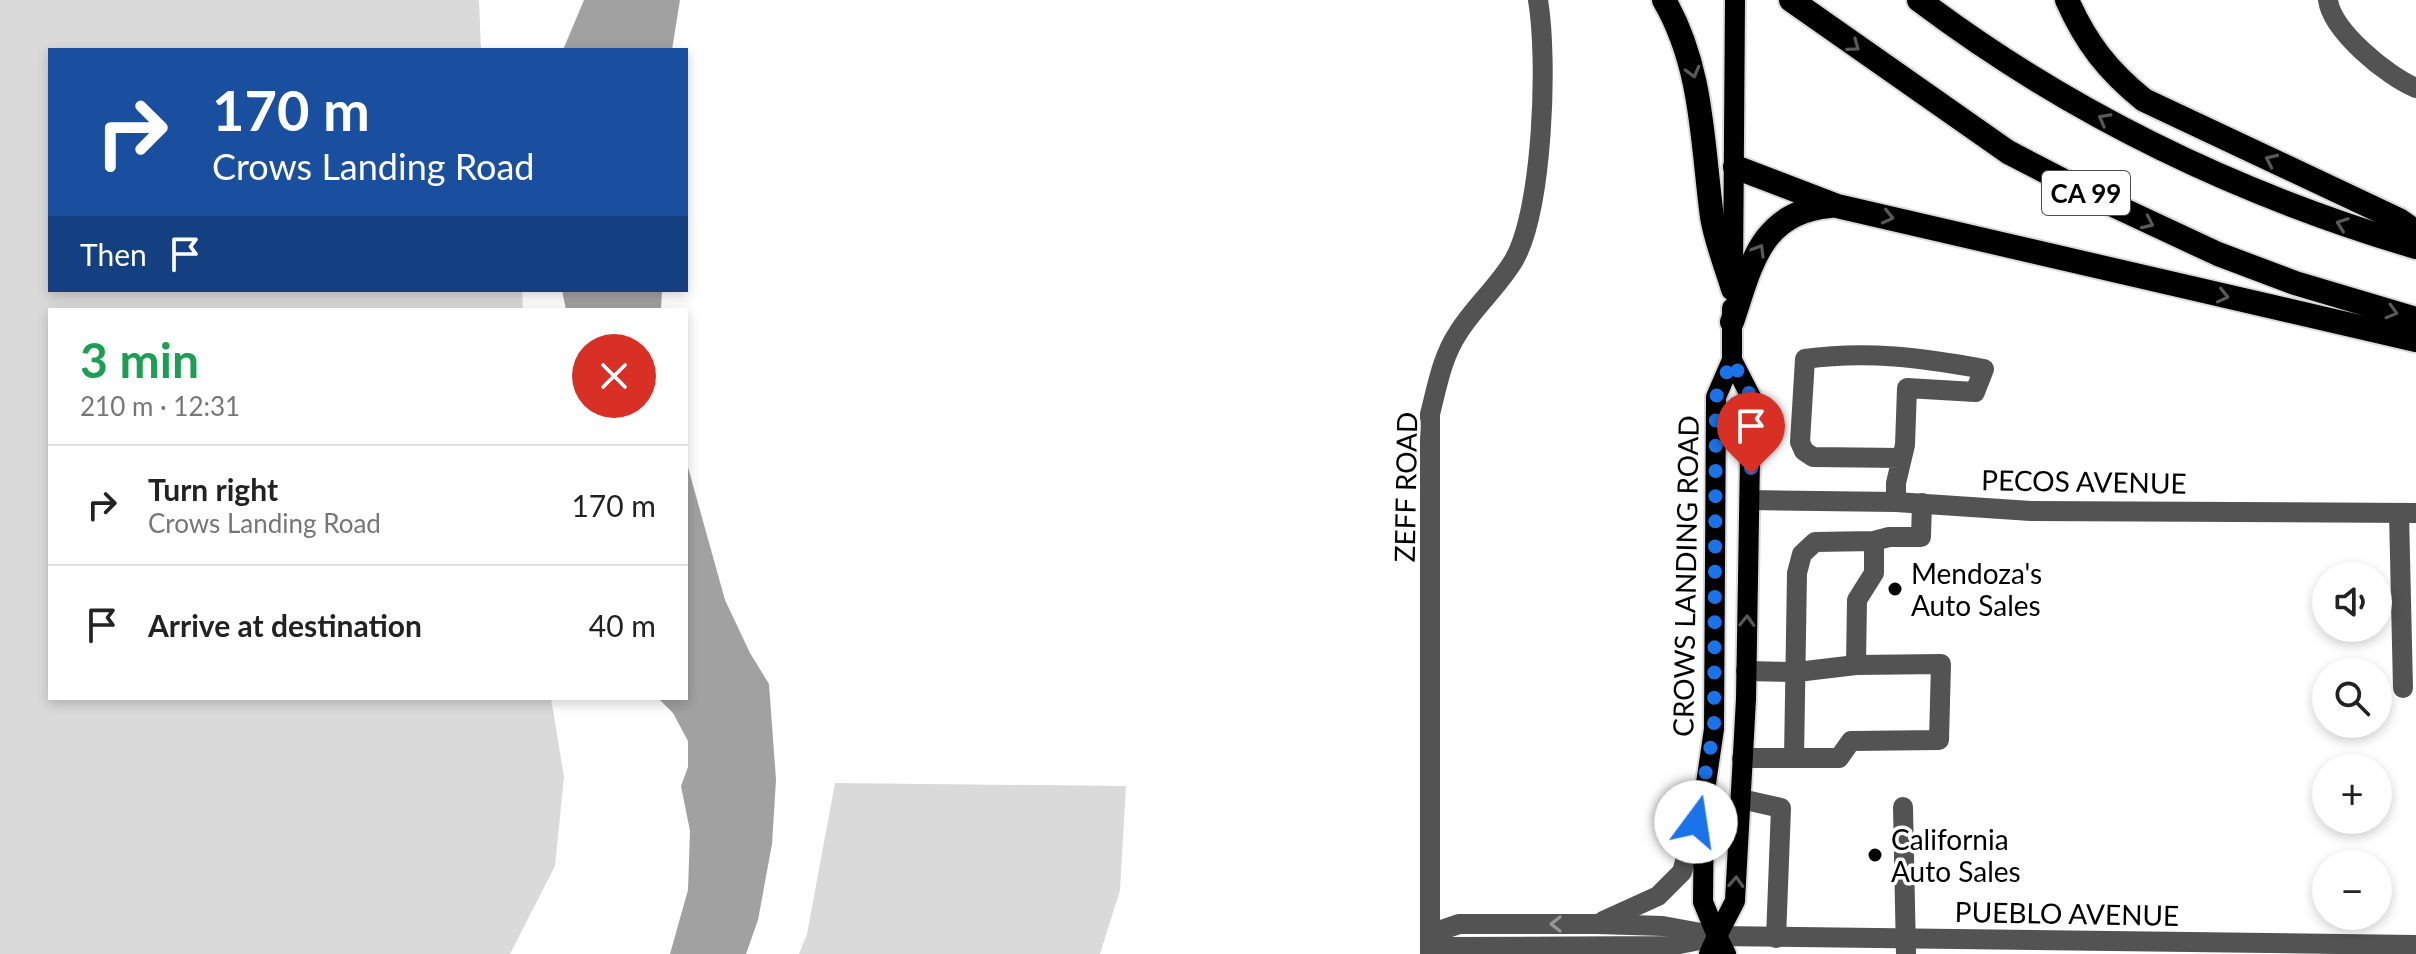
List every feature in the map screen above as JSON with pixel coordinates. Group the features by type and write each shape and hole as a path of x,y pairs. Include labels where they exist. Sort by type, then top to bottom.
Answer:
{"highway":[{"path":"1664,0 1693,68 1703,117 1713,221 1733,289"},
{"name":"CA 99","path":"1791,0 1971,128 2070,185 2218,254 2295,283 2416,319"},
{"name":"CA 99","path":"1919,0 2049,88 2182,159 2251,192 2416,247"},
{"path":"2067,0 2091,49 2116,77 2144,100 2399,220 2416,232"},
{"path":"1735,167 1837,206 2416,340"},
{"path":"1732,322 1754,255 1764,240 1796,214 1837,206"}],"main road":[{"name":"CROWS LANDING ROAD","path":"1717,948 1703,902 1704,797 1714,729 1716,397 1732,360 1735,0"},
{"name":"CROWS LANDING ROAD","path":"1717,948 1735,901 1746,671 1751,397 1732,360"}],"street":[{"name":"ZEFF ROAD","path":"1430,944 1430,414 1447,353 1457,334 1514,260 1526,233 1538,160 1541,47 1538,0"},
{"path":"2328,0 2332,16 2344,35 2416,88"},
{"path":"1896,502 1901,458 1907,388 1975,392 1984,369 1899,354 1842,354 1805,359 1800,442 1804,451 1813,457 1901,458"},
{"name":"PECOS AVENUE","path":"1750,500 1922,503 2031,511 2408,513"},
{"path":"1794,758 1797,573 1802,554 1815,542 1921,537 1922,503"},
{"path":"2403,688 2408,513"},
{"path":"1856,665 1857,600 1874,573 1874,541"},
{"path":"1742,758 1839,758 1851,741 1939,740 1941,664 1856,665 1797,672 1746,671"},
{"path":"1597,924 1658,896 1682,872 1704,797"},
{"path":"1741,799 1781,808 1776,938"},
{"path":"1903,807 1906,947"},
{"name":"PUEBLO AVENUE","path":"1430,944 1459,924 1597,924 1663,926 1717,948"},
{"name":"PUEBLO AVENUE","path":"1430,944 1447,947 1717,948 1776,938 1906,947 2285,949 2416,945"}],"shaded area":[{"path":"0,0 479,0 481,48 48,48 48,292 522,292 523,308 48,308 48,700 551,700 564,777 555,866 510,954 0,954"},
{"path":"584,0 680,0 672,48 564,48"},
{"path":"562,292 662,292 661,308 566,308"},
{"path":"688,467 725,600 750,653 769,684 776,780 772,844 758,920 746,954 670,954 688,890 690,831 681,786 688,767 688,741 673,713 660,700 688,700"},
{"path":"835,783 1126,786 1120,890 1100,954 799,954 807,934"}],"place":[{"name":"Mendoza's Auto Sales","path":"1895,589"},
{"name":"California Auto Sales","path":"1875,855"}],"route":[{"path":"1696,822 1704,797 1714,729 1716,397 1732,360 1751,397 1751,474"}]}
